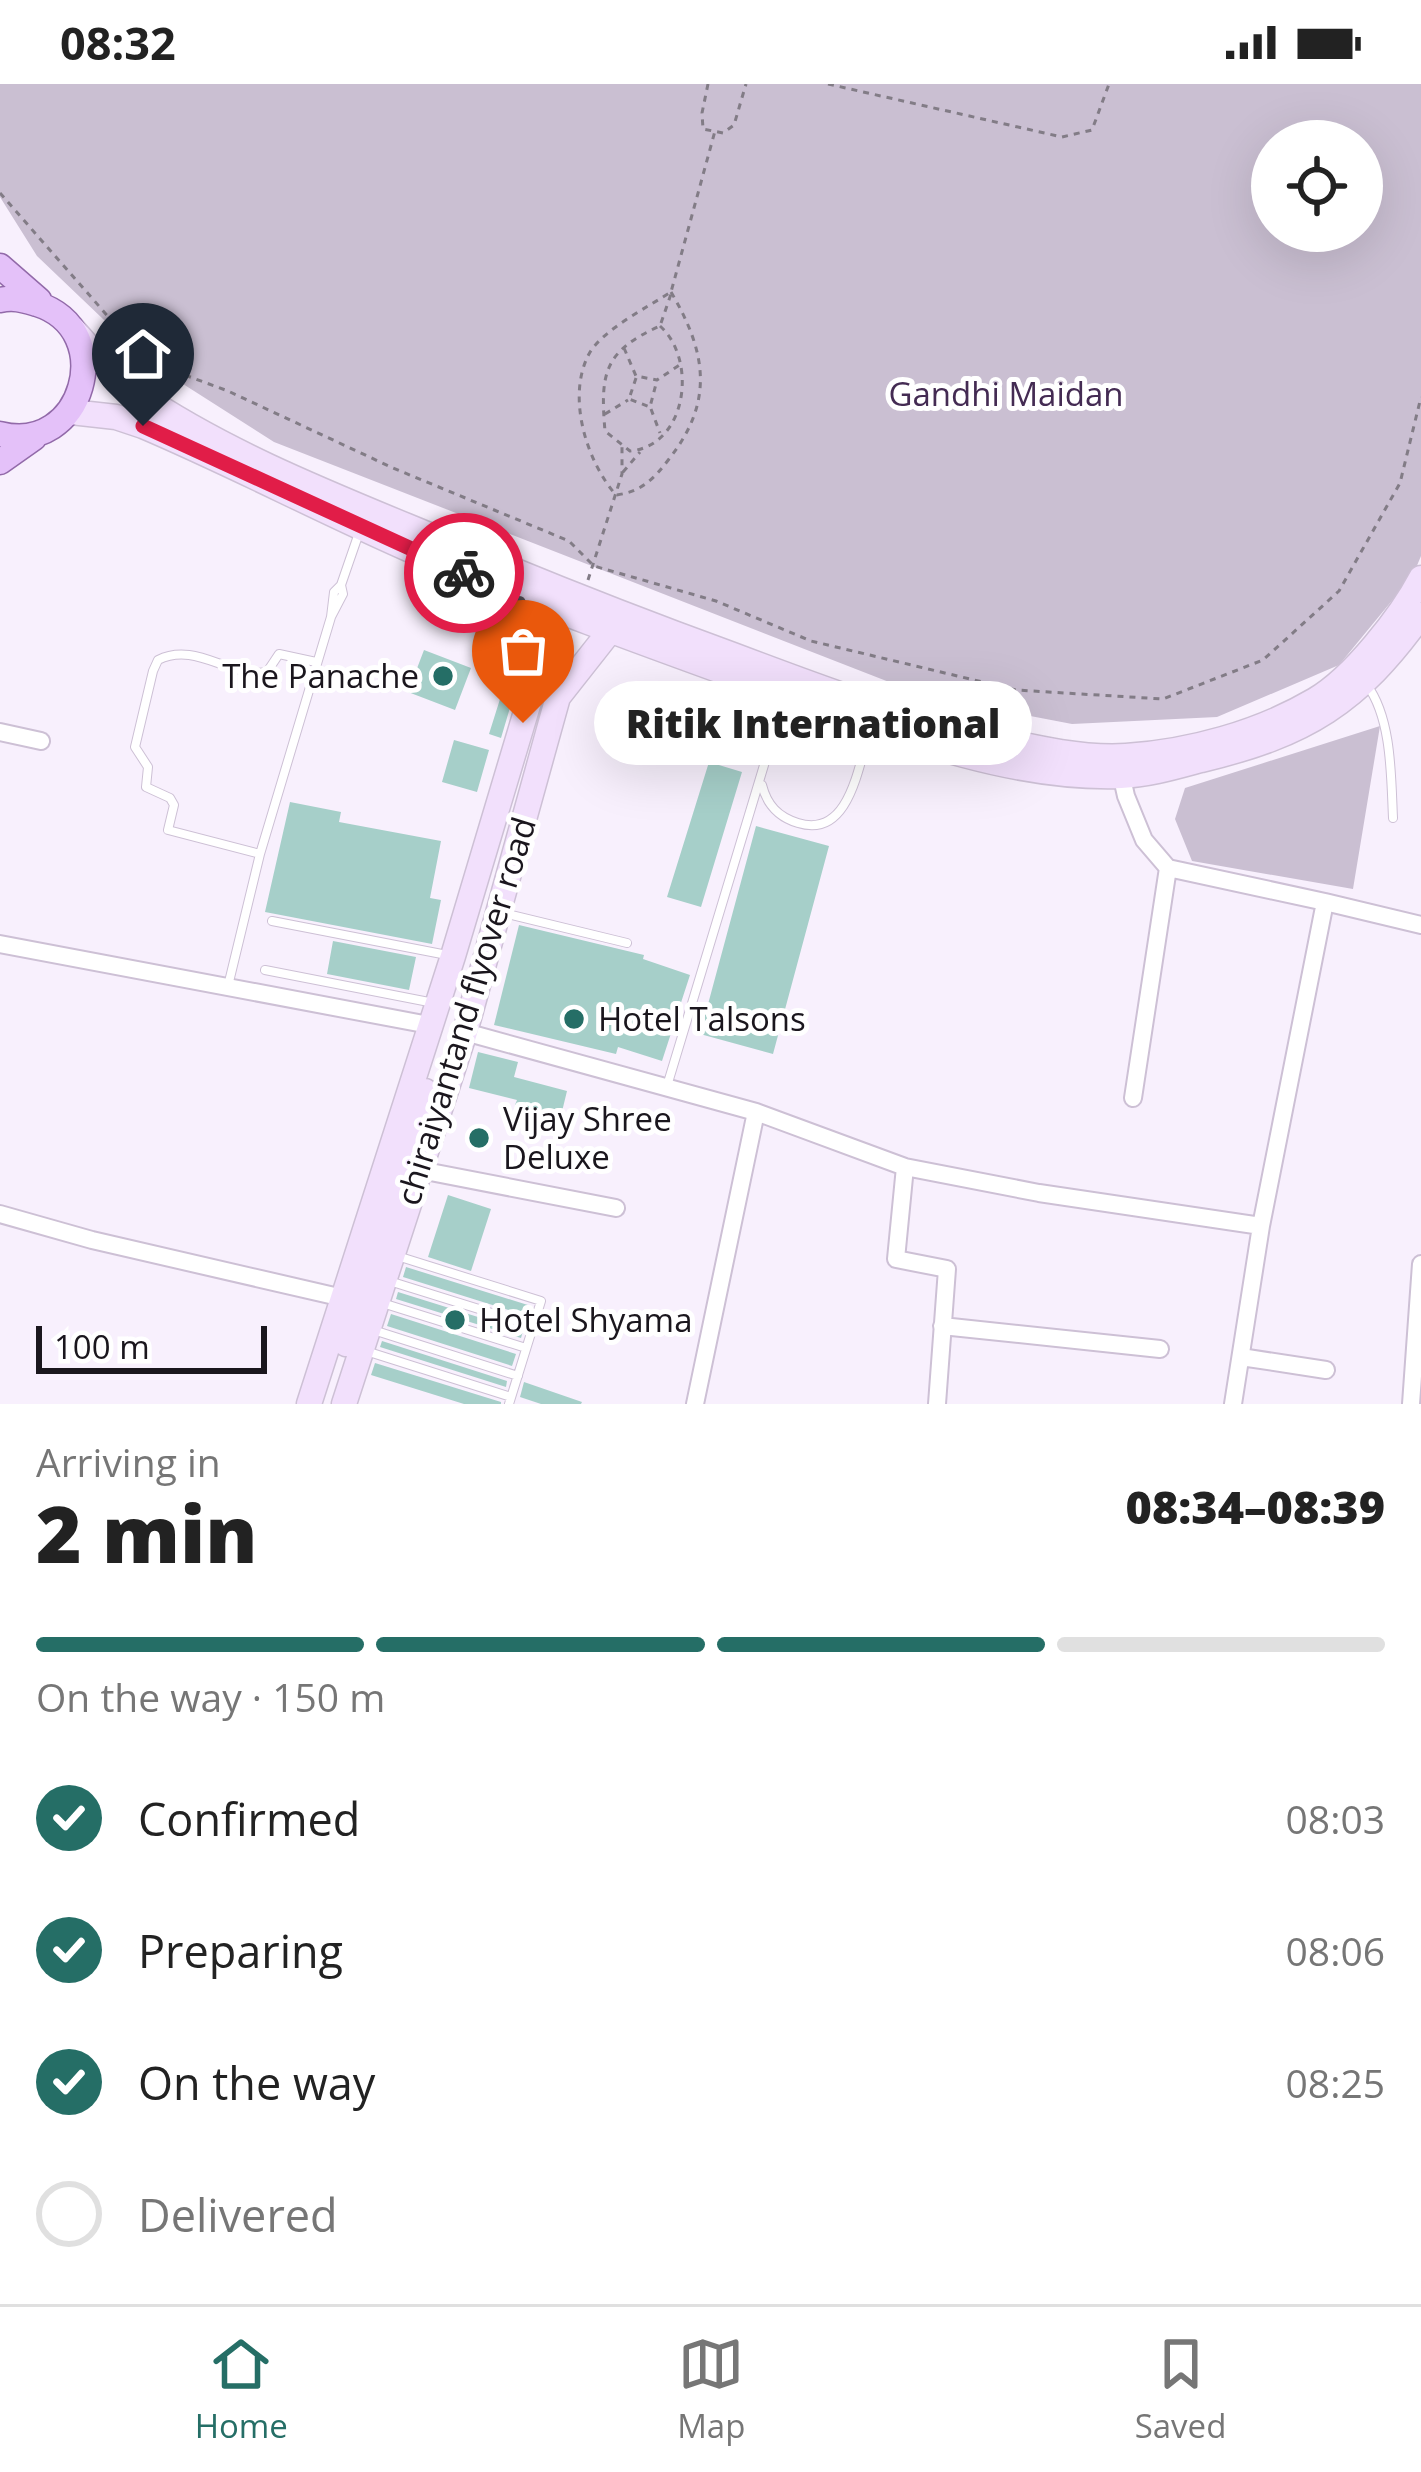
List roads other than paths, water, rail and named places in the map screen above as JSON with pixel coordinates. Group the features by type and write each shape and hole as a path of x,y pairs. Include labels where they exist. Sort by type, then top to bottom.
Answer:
{"main road":[{"path":"0,266 73,329 109,370 180,418 323,489 942,751 1025,767 1120,766 1173,752 1256,726 1318,699 1357,677 1421,614"},
{"path":"0,300 13,297 49,308"},
{"path":"0,462 71,412 82,384 84,357 73,329"},
{"path":"71,412 116,417 143,426 445,565 610,631 933,725 1120,766"},
{"path":"0,434 46,430"},
{"path":"1357,677 1376,640 1421,578"},
{"path":"327,1404 490,896 537,664 508,591"},
{"path":"580,598 610,631"},
{"name":"chiraiyantand flyover road","path":"344,1404 465,1032 490,896 558,697 610,631"},
{"path":"309,1404 453,956 490,896"}],"street":[{"path":"0,732 40,741"},
{"path":"1120,766 1144,839 1168,868 1421,925"},
{"path":"1133,1098 1168,868"},
{"path":"1233,1404 1261,1226 1324,902"},
{"path":"0,944 228,987 433,1014"},
{"path":"465,1032 756,1112 905,1167 1039,1193 1261,1226"},
{"path":"695,1404 756,1112"},
{"path":"905,1167 896,1259 947,1269 937,1404"},
{"path":"420,1170 616,1208"},
{"path":"0,1214 343,1298"},
{"path":"1411,1404 1421,1264"},
{"path":"943,1326 1160,1349"},
{"path":"1241,1357 1325,1370"}],"lane":[{"path":"228,987 334,592 341,585 361,526"},
{"path":"445,565 435,603 474,623 482,621 508,591"},
{"path":"260,854 168,830 174,805 170,798 146,787 148,767 135,747 153,671 158,660 179,652 261,674 279,654 316,662"},
{"path":"1357,677 1378,703 1393,818"},
{"path":"666,1088 788,686"},
{"path":"760,780 766,799 782,818 806,826 823,825 838,816 847,801 872,725"},
{"path":"490,896 627,943"},
{"path":"272,921 453,956"},
{"path":"265,970 433,1014"},
{"path":"365,1339 510,1401 541,1301 393,1254"},
{"path":"381,1290 533,1326"},
{"path":"381,1290 526,1348"},
{"path":"365,1339 518,1376"}],"place":[{"name":"The Panache","path":"443,676"},
{"name":"Ritik International","path":"523,723"},
{"name":"Hotel Talsons","path":"574,1019"},
{"name":"Vijay Shree Deluxe","path":"479,1138"},
{"name":"Hotel Shyama","path":"455,1320"}],"park label":[{"name":"Gandhi Maidan","path":"1006,394"}]}
